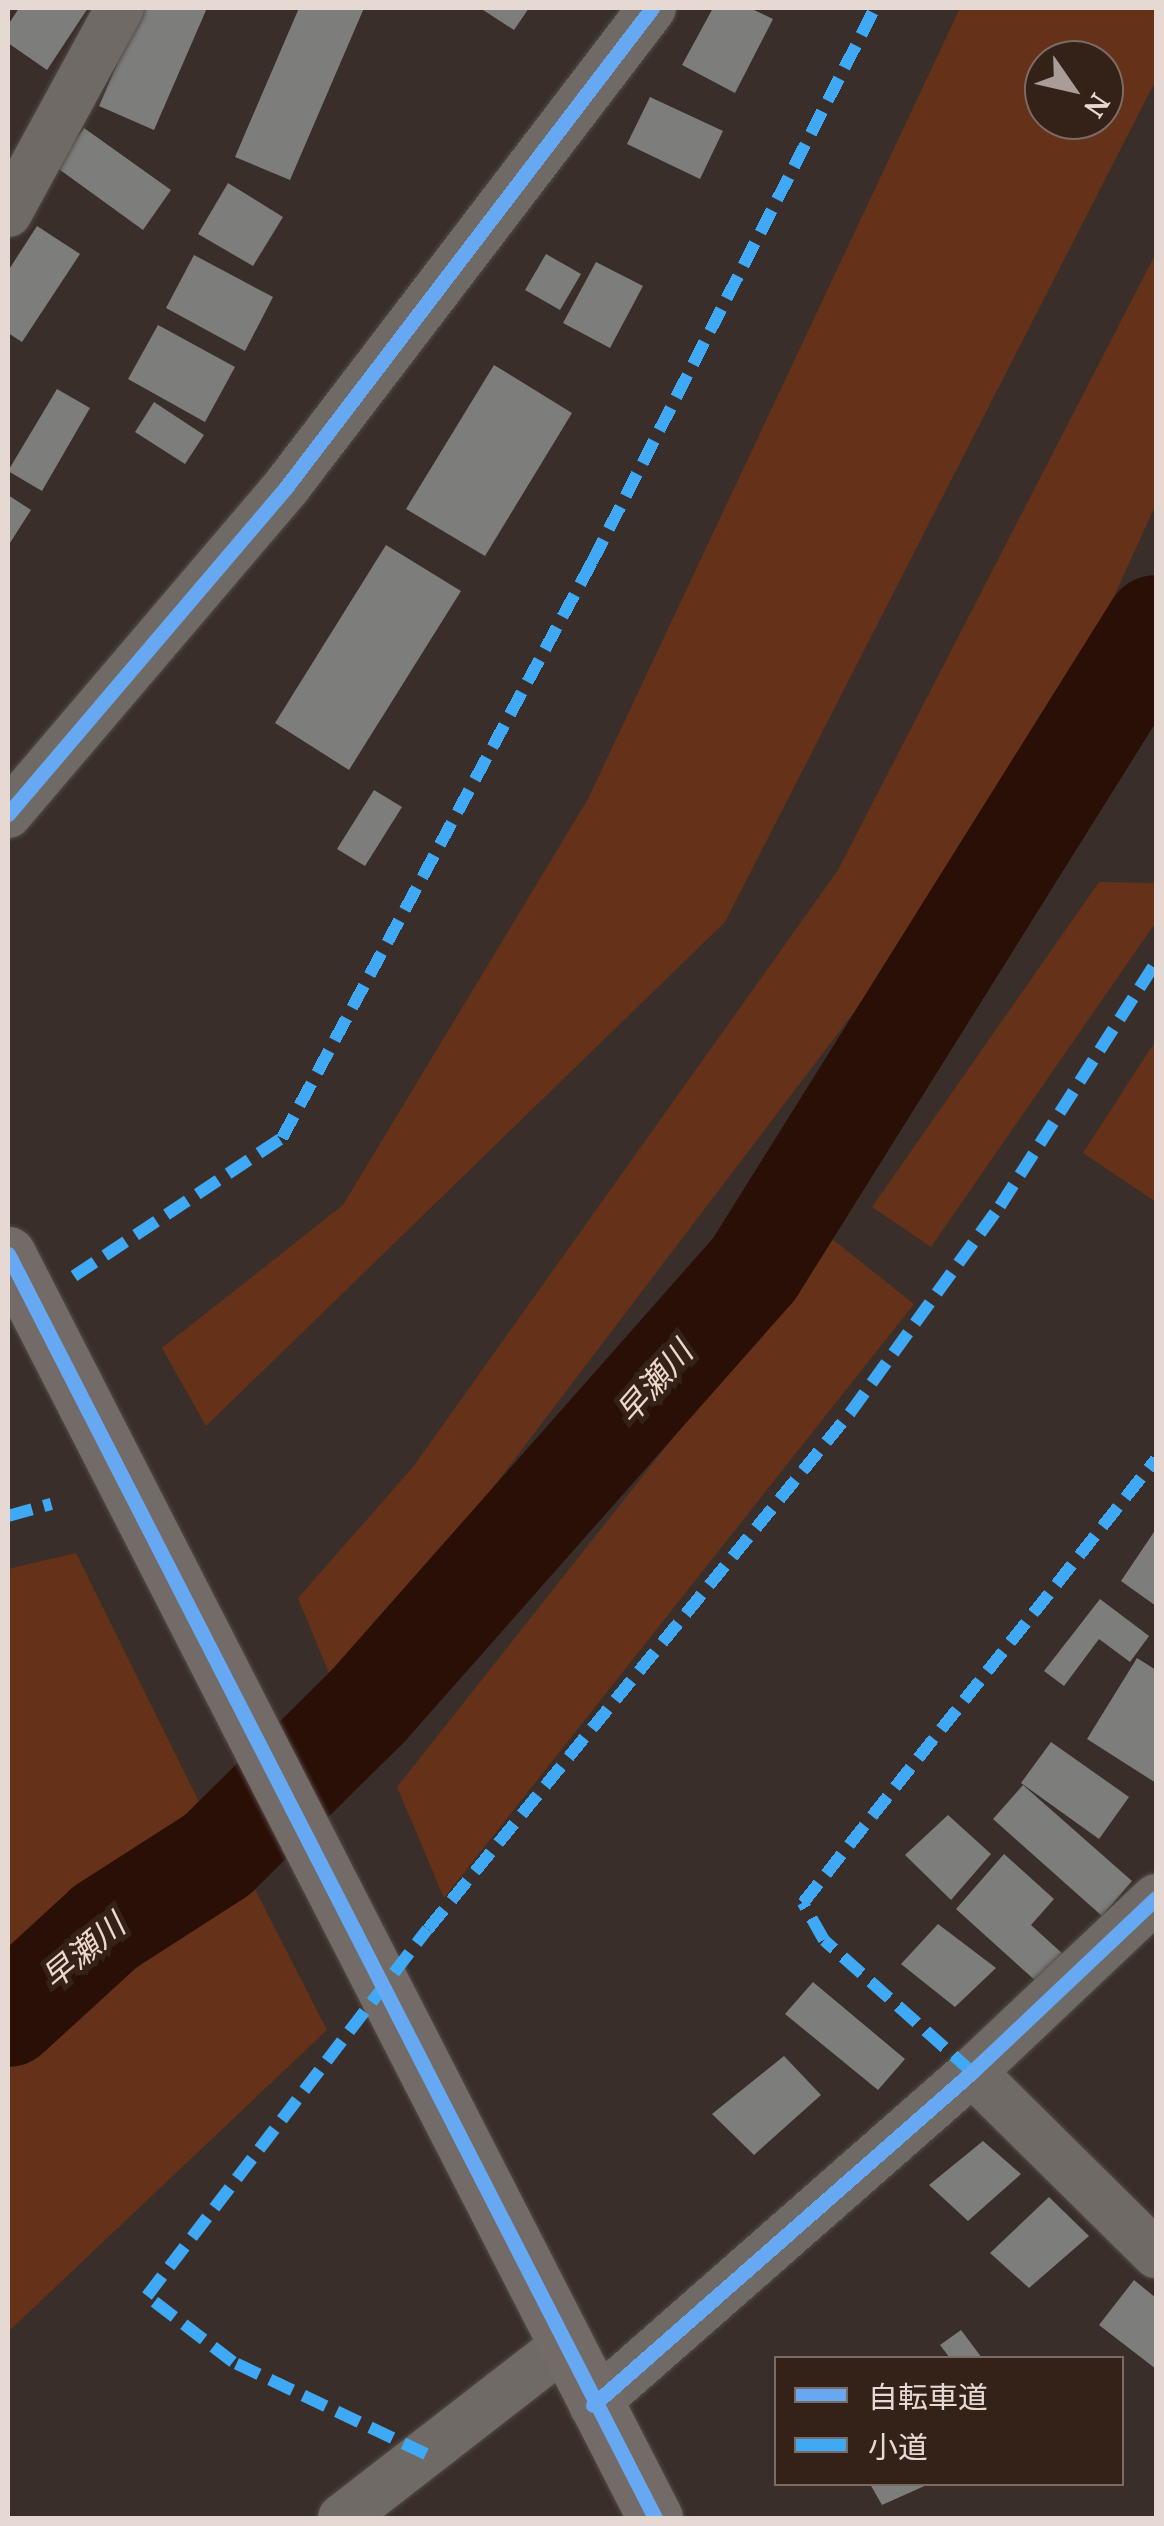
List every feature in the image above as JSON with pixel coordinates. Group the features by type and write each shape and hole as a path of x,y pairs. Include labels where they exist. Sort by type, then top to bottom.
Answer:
{"street":[{"path":"8,213 120,8"},
{"path":"8,814 287,486 652,8"},
{"path":"8,1254 540,2292 593,2405 655,2518"},
{"path":"593,2405 972,2072 1156,1898"},
{"path":"972,2072 1156,2254"},
{"path":"342,2518 565,2345"},
{"path":"386,2518 426,2454"}],"shaded area":[{"path":"960,8 1156,8 1156,80 725,922 206,1426 162,1348 343,1205 588,799"},
{"path":"1156,253 1156,504 1031,779 337,1693 298,1598 413,1467 838,870"},
{"path":"1099,882 1156,883 1156,922 931,1247 872,1207"},
{"path":"1156,1040 1156,1202 1083,1153"},
{"path":"831,1238 914,1304 444,1898 397,1787"},
{"path":"76,1553 209,1822 8,1968 8,1569"},
{"path":"240,1860 327,2030 8,2332 8,2059"}],"building":[{"path":"19,8 88,8 47,70 8,43 8,25"},
{"path":"141,8 207,8 154,130 99,106"},
{"path":"299,8 364,8 290,180 235,157"},
{"path":"480,8 529,8 514,30"},
{"path":"713,8 750,8 773,19 735,93 682,65"},
{"path":"650,97 723,131 700,179 627,144"},
{"path":"84,128 171,190 143,230 56,167"},
{"path":"228,183 283,217 253,266 198,234"},
{"path":"37,226 80,254 22,342 8,333 8,271"},
{"path":"546,254 581,274 560,310 525,290"},
{"path":"194,255 273,297 245,351 166,308"},
{"path":"596,262 643,286 610,348 563,323"},
{"path":"158,325 235,367 205,422 128,379"},
{"path":"494,365 572,413 485,556 406,509"},
{"path":"57,389 90,408 42,491 8,471"},
{"path":"154,402 204,435 185,464 135,432"},
{"path":"8,495 31,510 8,546"},
{"path":"386,545 461,591 349,770 275,723"},
{"path":"374,790 402,807 365,866 337,849"},
{"path":"1156,1529 1156,1606 1121,1581"},
{"path":"1100,1599 1149,1636 1130,1662 1099,1639 1064,1686 1044,1671"},
{"path":"1137,1658 1156,1670 1156,1783 1087,1739"},
{"path":"1051,1742 1129,1797 1099,1839 1021,1783"},
{"path":"1023,1785 1132,1881 1102,1916 993,1819"},
{"path":"948,1815 991,1854 951,1900 905,1855"},
{"path":"1004,1854 1054,1899 1031,1925 1064,1955 1038,1983 956,1909"},
{"path":"938,1924 996,1968 955,2007 901,1964"},
{"path":"813,1982 905,2059 878,2090 785,2014"},
{"path":"784,2056 821,2095 754,2155 712,2114"},
{"path":"983,2141 1021,2174 968,2221 929,2185"},
{"path":"1049,2197 1089,2236 1029,2288 990,2253"},
{"path":"1134,2280 1156,2298 1156,2369 1099,2325"},
{"path":"961,2330 980,2356 948,2356 940,2345"},
{"path":"871,2486 925,2486 882,2505"}],"waterway":[{"name":"早瀬川","path":"8,2016 105,1927 217,1855 368,1706 754,1269 1156,626"}],"marked path":[{"path":"74,1276 282,1138 592,562 875,8"},
{"path":"426,2454 233,2362 147,2296 428,1929 850,1413 1000,1206 1156,962"},
{"path":"972,2072 824,1940 803,1903 1156,1459"},
{"path":"8,1516 51,1504"}],"cycle path":[{"path":"8,814 287,486 652,8"},
{"path":"8,1254 655,2518"},
{"path":"593,2405 972,2072 1156,1898"}]}
